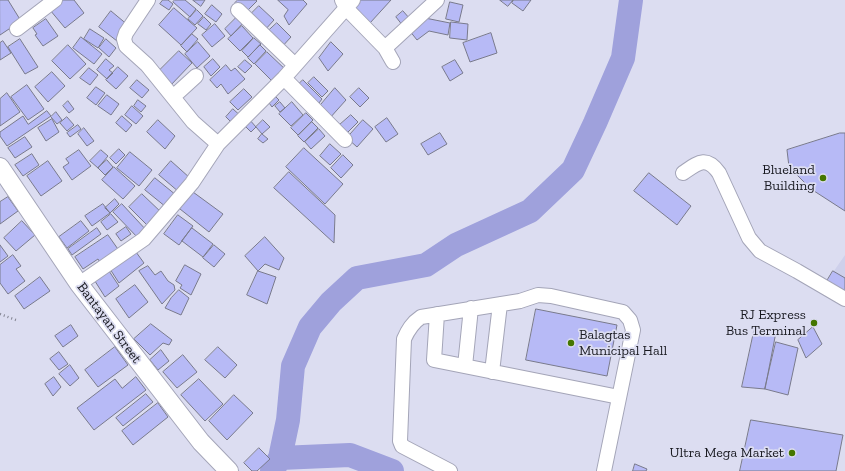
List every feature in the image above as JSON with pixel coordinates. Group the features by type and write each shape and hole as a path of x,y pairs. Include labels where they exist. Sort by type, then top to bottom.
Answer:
{"main road":[{"name":"Bantayan Street","path":"0,168 79,284 201,442 229,471"}],"street":[{"path":"18,30 55,0"},
{"path":"148,0 132,23 124,40 126,46 147,65 193,122 218,144"},
{"path":"385,48 437,0"},
{"path":"79,284 144,239 192,183 218,144 295,66 347,2 385,48 393,62"},
{"path":"238,10 295,66"},
{"path":"173,97 196,76"},
{"path":"284,78 345,140"},
{"path":"683,173 698,162 706,162 714,166 719,173 749,238 760,251 845,299"},
{"path":"450,471 402,446 400,441 404,340 409,328 414,321 421,317 520,301 538,294 623,312 630,320 633,330 604,471"},
{"path":"492,372 500,304"},
{"path":"465,366 471,308"},
{"path":"437,314 434,360 620,397"}],"path":[{"path":"0,314 16,320"}],"shaded area":[{"path":"845,255 845,292 827,281"}],"building":[{"path":"0,0 8,0 21,21 0,35"},
{"path":"62,0 74,0 84,13 65,28 50,10"},
{"path":"163,0 168,0 173,4 169,10 160,4"},
{"path":"175,0 185,0 196,9 190,17 173,2"},
{"path":"193,0 205,0 201,6"},
{"path":"238,0 257,1 245,13 235,3"},
{"path":"278,0 303,0 307,4 289,25 284,16 288,10"},
{"path":"360,0 391,0 370,23 354,7"},
{"path":"500,0 513,0 508,6"},
{"path":"514,0 531,0 523,11 512,3"},
{"path":"450,2 463,5 459,22 446,19"},
{"path":"212,5 222,14 216,22 205,14"},
{"path":"259,6 274,20 264,31 248,17"},
{"path":"174,8 197,28 181,45 159,25"},
{"path":"197,10 203,16 195,25 188,19"},
{"path":"111,11 129,26 117,41 99,27"},
{"path":"403,11 410,19 403,26 396,17"},
{"path":"238,16 244,22 231,36 225,29"},
{"path":"204,17 211,24 206,30 198,24"},
{"path":"425,18 450,23 448,35 429,31 417,40 409,30"},
{"path":"46,19 58,36 43,46 35,35 37,34 33,28"},
{"path":"451,22 468,24 467,40 450,38"},
{"path":"277,23 291,37 280,49 265,34"},
{"path":"215,24 225,36 212,47 202,35"},
{"path":"242,26 253,38 240,51 228,39"},
{"path":"90,29 104,38 98,48 84,39"},
{"path":"491,33 497,53 470,62 463,43"},
{"path":"192,34 198,39 187,52 181,46"},
{"path":"81,37 102,54 94,64 73,48"},
{"path":"254,38 261,44 248,57 242,51"},
{"path":"20,39 38,67 25,74 8,47"},
{"path":"106,39 116,48 109,57 99,48"},
{"path":"3,41 11,53 0,60 0,43"},
{"path":"198,42 210,56 197,68 185,54"},
{"path":"331,42 343,54 328,71 319,58"},
{"path":"68,45 86,64 70,79 52,61"},
{"path":"260,45 266,51 254,64 248,58"},
{"path":"179,51 192,63 169,87 156,74"},
{"path":"267,52 287,71 275,84 255,64"},
{"path":"106,59 114,66 109,70 113,73 107,79 97,70"},
{"path":"213,59 220,67 211,76 204,67"},
{"path":"245,60 252,66 245,73 238,67"},
{"path":"455,60 463,73 450,81 442,67"},
{"path":"226,65 231,71 235,68 245,79 228,94 221,84 217,88 210,80"},
{"path":"118,67 128,76 116,89 106,80"},
{"path":"89,68 98,75 90,85 80,78"},
{"path":"52,72 65,86 48,102 35,87"},
{"path":"314,77 328,91 322,97 308,83"},
{"path":"137,80 149,90 142,98 130,88"},
{"path":"303,80 322,99 316,107 296,87"},
{"path":"27,85 44,109 28,120 11,97"},
{"path":"96,87 105,93 96,105 87,98"},
{"path":"335,88 346,100 329,119 319,107"},
{"path":"359,88 369,98 360,107 350,97"},
{"path":"244,89 252,97 238,110 230,102"},
{"path":"7,93 20,112 0,126 0,99"},
{"path":"273,94 279,100 272,107 267,100"},
{"path":"107,95 119,104 111,115 98,106"},
{"path":"138,100 146,106 141,112 134,106"},
{"path":"68,101 74,109 69,113 63,106"},
{"path":"280,102 285,108 280,112 275,106"},
{"path":"292,102 303,115 291,126 279,114"},
{"path":"132,106 143,116 136,124 125,115"},
{"path":"233,109 243,118 235,126 226,117"},
{"path":"47,111 51,116 7,146 0,136 0,132 23,116 28,124"},
{"path":"56,112 62,120 57,124 51,117"},
{"path":"306,113 313,120 298,135 291,128"},
{"path":"351,115 358,122 343,137 335,129"},
{"path":"122,116 132,125 126,132 116,123"},
{"path":"67,117 74,125 67,131 60,123"},
{"path":"387,118 398,134 386,142 375,127"},
{"path":"52,119 59,132 46,141 38,128"},
{"path":"249,119 256,127 251,132 244,125"},
{"path":"158,120 175,136 165,149 147,132"},
{"path":"263,120 270,127 262,134 256,127"},
{"path":"363,120 373,129 357,147 347,138"},
{"path":"312,122 318,128 304,142 298,136"},
{"path":"78,125 81,129 70,137 67,133"},
{"path":"84,128 94,141 87,146 78,134"},
{"path":"319,129 325,136 311,149 305,142"},
{"path":"440,133 447,144 428,155 421,144"},
{"name":"Blueland Building","path":"840,133 845,133 845,211 811,189 789,167 787,150"},
{"path":"262,134 268,139 263,143 258,139"},
{"path":"25,137 32,147 15,158 8,148"},
{"path":"330,144 341,154 330,165 320,156"},
{"path":"304,148 343,184 325,204 286,167"},
{"path":"119,149 125,155 116,164 110,158"},
{"path":"79,150 91,166 72,180 63,167 69,163 66,159"},
{"path":"101,150 108,156 98,168 90,161"},
{"path":"130,152 152,170 139,186 117,168"},
{"path":"32,154 39,165 23,176 15,165"},
{"path":"343,155 353,165 341,178 331,168"},
{"path":"107,160 113,167 105,175 98,168"},
{"path":"48,161 62,181 41,196 27,176"},
{"path":"171,161 190,178 179,192 159,175"},
{"path":"114,167 135,186 123,199 102,180"},
{"path":"289,172 335,215 334,243 274,188"},
{"path":"649,173 691,206 677,225 634,191"},
{"path":"155,178 176,195 166,207 145,190"},
{"path":"193,192 223,214 209,232 180,209"},
{"path":"142,194 163,214 150,228 129,207"},
{"path":"8,197 18,211 0,224 0,202"},
{"path":"115,199 119,204 110,213 105,208"},
{"path":"103,204 110,213 92,226 85,216"},
{"path":"122,204 148,232 140,240 113,212"},
{"path":"111,214 118,222 107,230 101,222"},
{"path":"178,215 193,226 179,245 164,234"},
{"path":"22,221 35,235 16,251 4,238"},
{"path":"81,221 89,231 67,248 59,237"},
{"path":"126,227 131,234 121,241 116,234"},
{"path":"97,228 101,234 72,255 68,249"},
{"path":"192,228 213,244 203,257 182,241"},
{"path":"108,235 120,252 101,264 98,259 83,269 75,257"},
{"path":"265,237 284,258 279,270 265,264 258,271 245,256"},
{"path":"0,245 8,256 0,262"},
{"path":"214,245 225,254 214,267 203,258"},
{"path":"136,252 144,263 119,283 110,269"},
{"path":"13,255 21,266 16,269 25,281 8,294 0,283 0,265"},
{"path":"185,265 201,274 191,295 180,288 182,285 176,281"},
{"path":"148,266 155,275 161,271 168,281 174,285 175,290 162,304 139,271"},
{"path":"107,268 119,286 105,297 93,278"},
{"path":"258,271 276,277 267,304 247,295"},
{"path":"833,271 845,278 845,292 827,281"},
{"path":"40,277 50,291 24,309 15,296"},
{"path":"135,285 148,302 129,318 116,299"},
{"path":"179,290 189,298 181,315 165,308 171,298"},
{"name":"Balagtas Municipal Hall","path":"536,309 617,325 607,376 526,360"},
{"path":"151,324 172,340 169,345 163,343 150,355 134,339"},
{"path":"71,325 78,336 63,347 55,336"},
{"path":"755,327 776,332 765,389 742,387"},
{"path":"813,327 822,344 806,358 798,340"},
{"path":"776,342 798,348 788,395 765,389"},
{"path":"115,347 128,365 98,387 85,370"},
{"path":"218,347 237,365 225,378 205,360"},
{"path":"161,350 169,361 158,370 150,360"},
{"path":"59,352 68,364 59,370 50,359"},
{"path":"183,355 197,372 177,388 163,372"},
{"path":"70,365 79,378 70,386 59,374"},
{"path":"54,377 61,387 53,396 45,384"},
{"path":"136,377 146,390 94,430 77,408 115,379 122,388"},
{"path":"199,379 223,404 205,421 181,395"},
{"path":"146,394 153,402 123,426 116,418"},
{"path":"234,395 253,413 227,440 209,421"},
{"path":"158,403 168,417 133,445 122,431"},
{"name":"Ultra Mega Market","path":"751,420 843,435 836,471 740,471"},
{"path":"259,448 270,459 257,471 252,471 244,463"},
{"path":"635,464 647,469 646,471 633,471"}],"waterway":[{"path":"272,471 280,458 288,420 293,366 310,327 331,302 357,278 426,265 456,245 530,211 573,170 623,58 631,0"},
{"path":"280,458 350,455 392,471"}],"place":[{"name":"Blueland Building","path":"823,178"},
{"name":"RJ Express Bus Terminal","path":"814,323"},
{"name":"Balagtas Municipal Hall","path":"571,343"},
{"name":"Ultra Mega Market","path":"792,453"}]}
